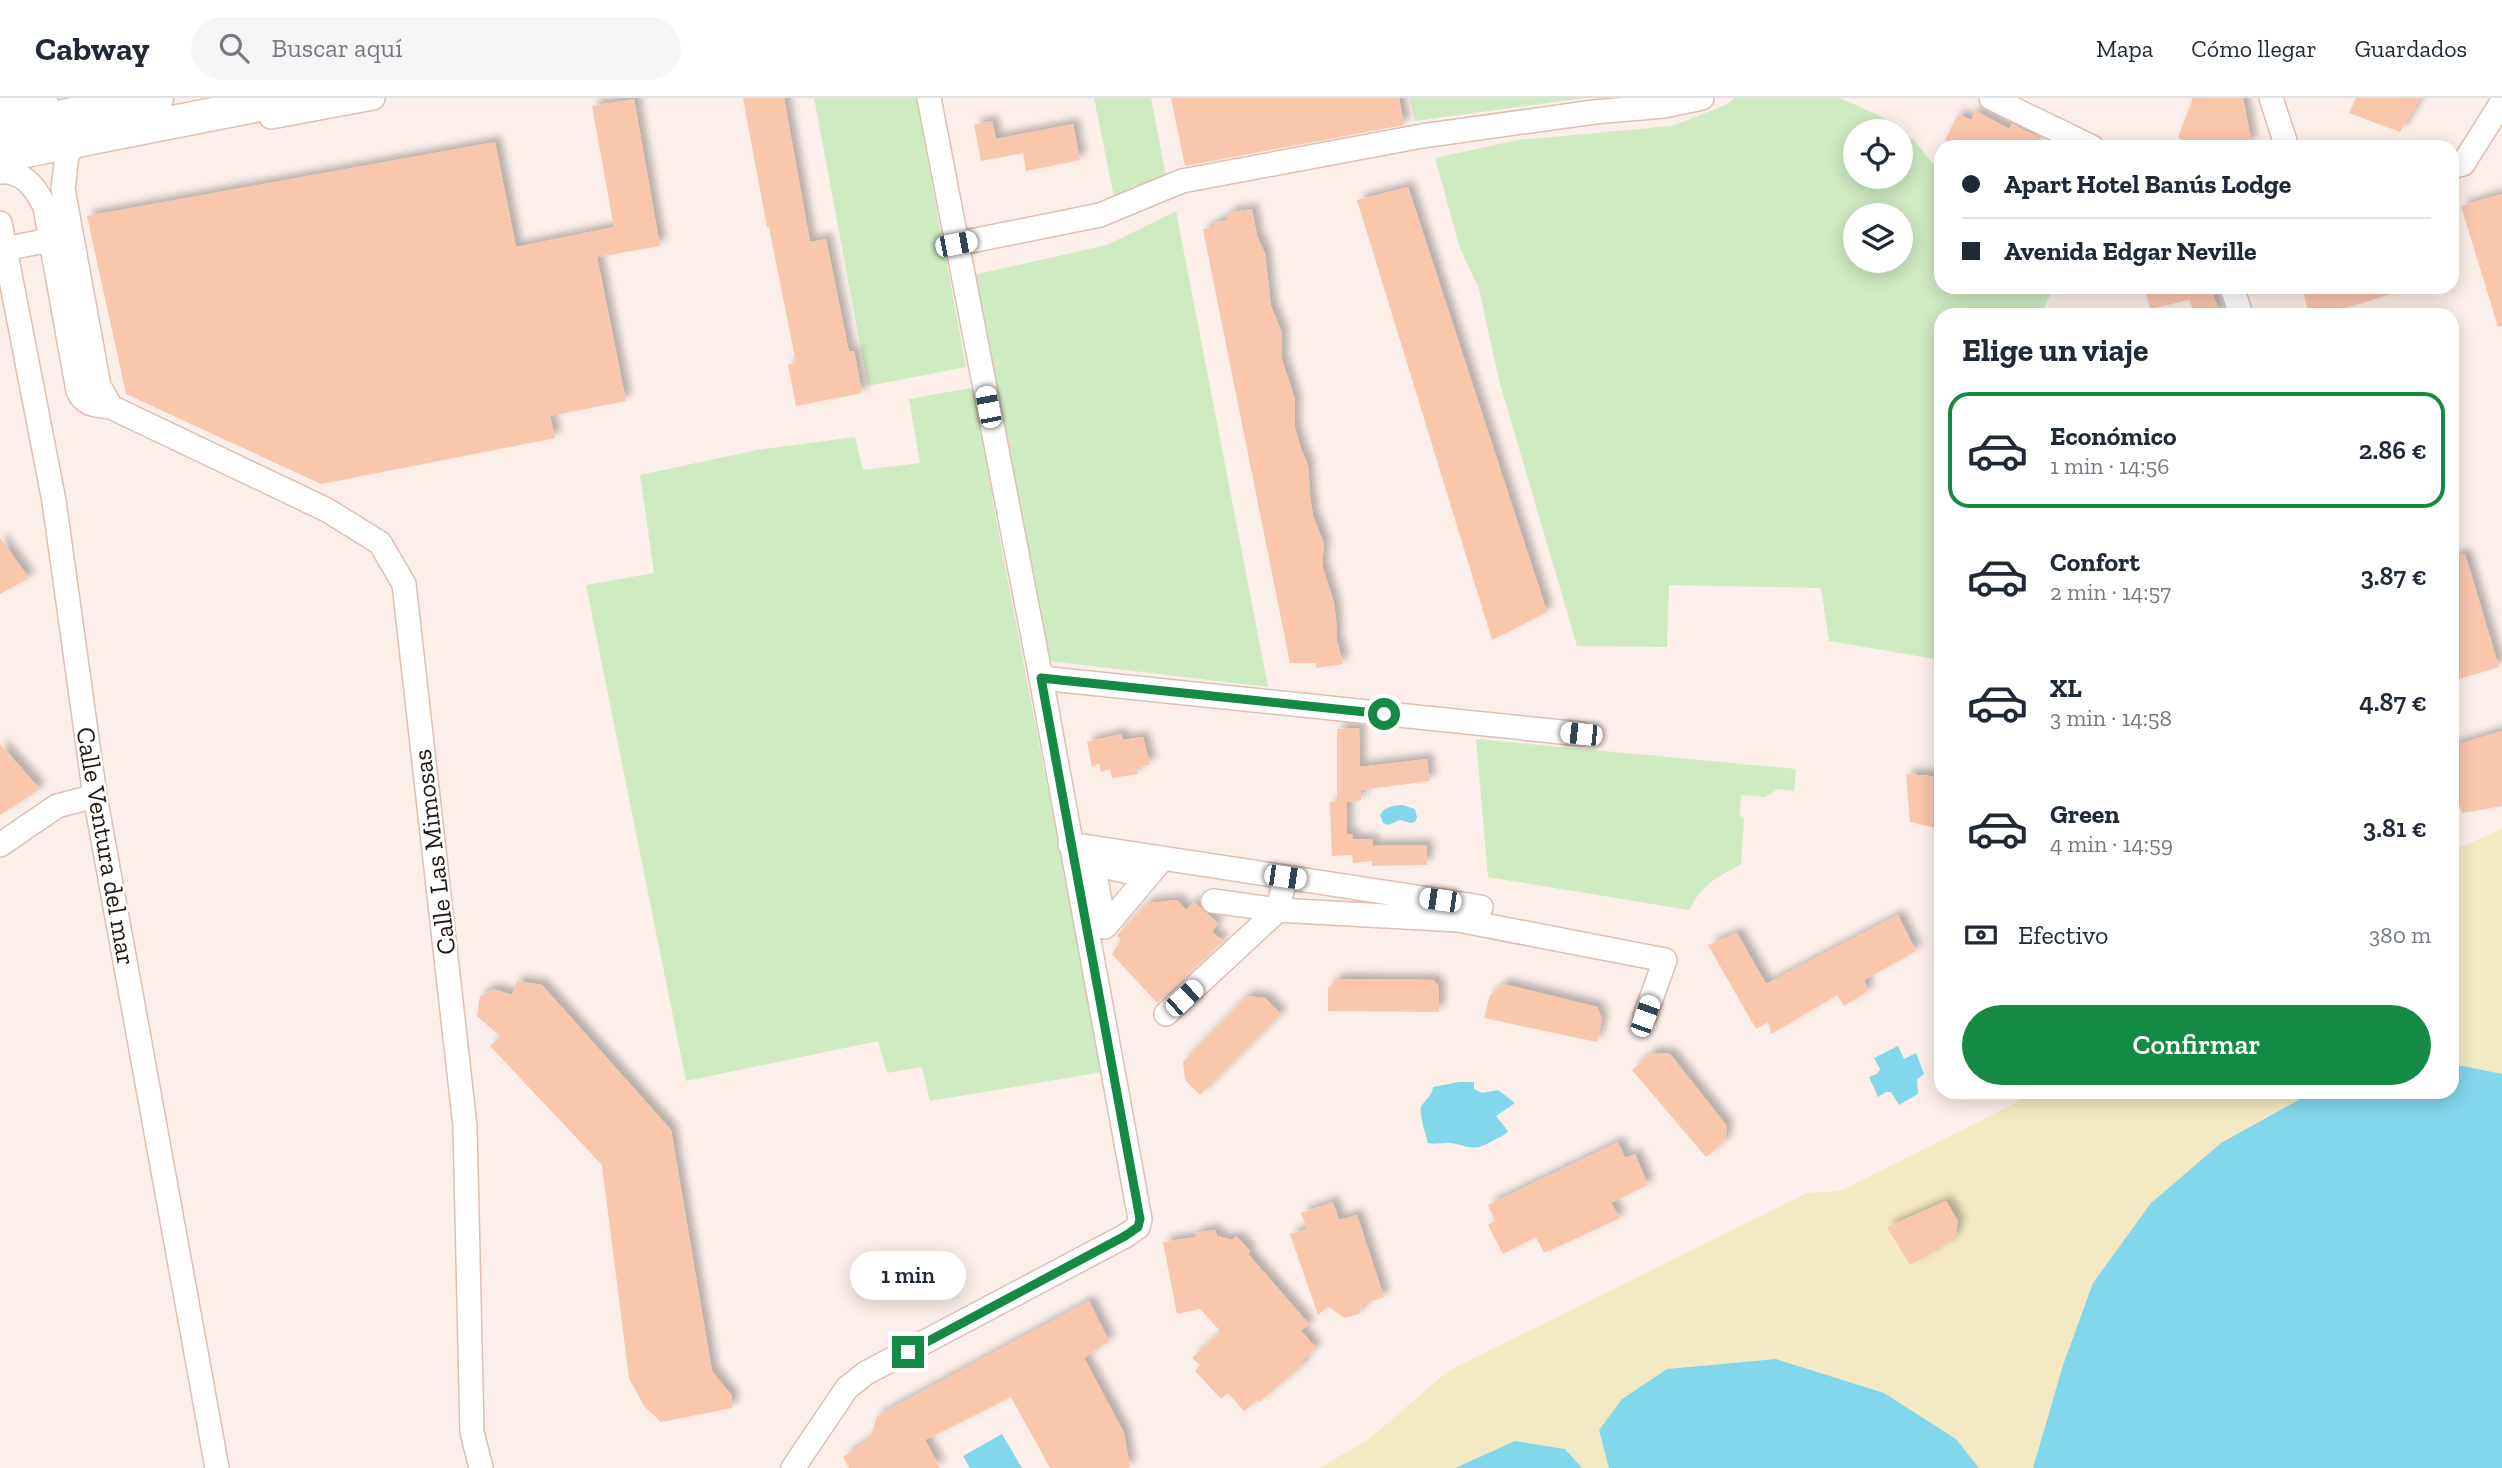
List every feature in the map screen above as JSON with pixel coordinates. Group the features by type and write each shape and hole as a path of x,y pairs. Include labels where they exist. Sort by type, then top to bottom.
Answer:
{"highway":[{"path":"0,128 156,98"},
{"path":"0,156 295,98"}],"street":[{"path":"0,103 12,109 85,98"},
{"path":"185,120 211,125 239,123 373,98"},
{"path":"793,1468 847,1388 866,1373 1125,1236 1138,1227 1140,1219 1041,678 929,98"},
{"path":"1991,98 2078,140"},
{"path":"2271,98 2285,140"},
{"path":"956,244 1100,215 1195,178 1517,121 1692,100"},
{"path":"2459,165 2463,164 2502,102"},
{"name":"Calle Las Mimosas","path":"77,141 67,155 63,174 60,237 80,340 111,407 327,510 380,543 404,584 466,1126 472,1432 481,1468"},
{"name":"Calle Las Mimosas","path":"0,172 21,175 37,192 60,237"},
{"name":"Calle Ventura del mar","path":"0,223 54,501 95,796 218,1468"},
{"path":"5,250 60,237"},
{"path":"1041,678 1581,734"},
{"path":"0,845 57,806 95,796"},
{"path":"1070,845 1481,907"},
{"path":"1148,876 1163,858"},
{"path":"1166,1014 1278,910 1285,877"},
{"path":"1213,901 1278,910 1458,920 1665,960 1645,1016"}],"green space":[{"path":"814,98 916,98 966,367 868,386"},
{"path":"1094,98 1151,98 1166,176 1114,197"},
{"path":"1410,98 1585,98 1415,121"},
{"path":"1734,98 1840,98 1884,119 1843,119 1843,189 1913,189 1913,140 1934,165 1934,294 2050,294 2044,308 1934,308 1934,659 1829,641 1821,588 1669,585 1667,647 1577,646 1499,380 1479,289 1460,248 1435,158 1518,140 1672,126 1728,104"},
{"path":"1176,211 1268,687 1041,660 969,276 1107,245"},
{"path":"976,387 996,497 992,498 1102,1072 930,1101 922,1067 887,1073 878,1041 686,1081 586,585 654,573 640,475 757,450 855,437 863,470 920,463 909,399"},
{"path":"1476,739 1796,769 1794,791 1778,789 1765,797 1741,795 1740,816 1744,819 1741,864 1705,887 1689,910 1488,877"}],"sand":[{"path":"2502,829 2502,1074 2459,1066 2459,848"},
{"path":"2021,1099 2300,1099 2221,1143 2151,1203 2093,1283 2063,1365 2033,1468 1979,1468 1956,1439 1776,1359 1667,1369 1622,1399 1599,1430 1609,1468 1582,1468 1565,1449 1515,1441 1455,1468 1319,1468 1369,1439 1448,1371 1807,1193 1840,1191"}],"water":[{"path":"1402,805 1415,809 1415,822 1400,820 1388,825 1383,823 1380,815 1384,810"},
{"path":"1898,1046 1904,1059 1916,1053 1924,1074 1917,1079 1918,1094 1899,1105 1891,1092 1878,1097 1869,1077 1877,1074 1880,1069 1874,1058"},
{"path":"2459,1066 2502,1074 2502,1468 2033,1468 2063,1365 2093,1283 2151,1203 2221,1143 2300,1099 2459,1099"},
{"path":"1474,1082 1474,1089 1482,1093 1498,1090 1515,1103 1496,1116 1508,1131 1505,1134 1477,1147 1428,1143 1421,1107 1433,1087"},
{"path":"1776,1359 1884,1393 1956,1439 1979,1468 1609,1468 1599,1430 1622,1399 1667,1369"},
{"path":"1002,1434 1022,1468 970,1468 963,1456"},
{"path":"1515,1441 1565,1449 1582,1468 1455,1468"}],"building":[{"path":"743,98 784,98 810,242 826,239 849,352 854,351 862,393 796,406 788,364 796,363"},
{"path":"1171,98 1399,98 1404,125 1185,166"},
{"path":"2193,98 2243,98 2250,140 2178,138"},
{"path":"2356,98 2420,98 2400,132 2349,113"},
{"path":"634,99 660,246 597,257 626,401 550,416 555,438 321,484 126,394 87,216 495,142 516,247 614,227 592,106"},
{"path":"1974,110 2009,129 2012,124 2037,136 2036,140 1945,140 1958,115 1972,120"},
{"path":"992,121 996,139 1073,124 1080,160 1026,171 1023,153 981,161 974,125"},
{"path":"1408,187 1547,612 1492,640 1357,200"},
{"path":"2502,194 2502,326 2498,327 2461,206"},
{"path":"1252,209 1257,236 1265,254 1271,306 1282,333 1282,360 1295,399 1295,428 1308,466 1313,516 1324,544 1322,565 1334,603 1336,637 1343,664 1316,668 1316,663 1290,663 1203,229 1213,227 1213,223 1228,220 1227,213"},
{"path":"2146,294 2217,294 2213,295 2218,308 2193,308 2189,300 2150,308"},
{"path":"2304,294 2391,294 2346,308 2307,308"},
{"path":"0,538 29,578 0,594"},
{"path":"2465,554 2499,667 2459,679 2459,556"},
{"path":"1359,728 1360,767 1427,759 1430,781 1361,790 1361,800 1347,802 1347,834 1352,834 1353,839 1373,840 1373,846 1427,845 1427,865 1372,866 1372,861 1353,863 1352,855 1332,856 1330,802 1337,802 1337,729"},
{"path":"2502,731 2502,806 2462,813 2459,804 2459,744"},
{"path":"1121,734 1123,740 1143,737 1150,765 1136,767 1138,774 1112,778 1110,769 1101,772 1099,763 1092,767 1087,742"},
{"path":"0,744 40,789 0,815"},
{"path":"1906,774 1934,776 1934,827 1910,822"},
{"path":"1177,900 1186,910 1194,902 1218,923 1212,932 1223,941 1157,1003 1112,954 1121,940 1117,935 1148,903"},
{"path":"1898,915 1916,951 1864,980 1868,991 1844,1006 1837,995 1771,1034 1768,1022 1756,1029 1708,945 1737,933 1766,984"},
{"path":"1337,979 1433,980 1439,986 1439,1012 1328,1011 1328,988"},
{"path":"517,981 542,985 671,1130 712,1371 732,1396 732,1408 661,1422 644,1406 629,1378 602,1165 490,1046 500,1036 477,1016 480,996 493,989 512,995"},
{"path":"1504,984 1597,1007 1602,1019 1597,1042 1484,1018 1490,995"},
{"path":"1247,996 1265,998 1281,1014 1200,1095 1185,1080 1183,1062"},
{"path":"1652,1053 1670,1054 1727,1126 1725,1141 1706,1157 1632,1070"},
{"path":"1618,1142 1625,1158 1635,1154 1648,1185 1611,1203 1620,1218 1544,1253 1536,1237 1503,1254 1488,1225 1495,1221 1488,1205"},
{"path":"1946,1201 1958,1221 1956,1234 1949,1243 1910,1265 1887,1227"},
{"path":"1333,1202 1339,1220 1357,1215 1384,1297 1363,1304 1359,1314 1344,1318 1328,1306 1318,1315 1290,1234 1307,1229 1301,1213"},
{"path":"1215,1230 1217,1236 1232,1240 1236,1236 1250,1251 1248,1254 1309,1324 1301,1331 1316,1348 1302,1361 1305,1363 1259,1402 1257,1400 1244,1411 1228,1393 1221,1399 1195,1371 1200,1365 1192,1358 1221,1332 1200,1309 1177,1314 1163,1242 1196,1237 1195,1233"},
{"path":"1089,1301 1109,1341 1084,1358 1124,1433 1130,1468 1050,1468 1011,1397 925,1440 940,1468 849,1468 843,1457 870,1439 877,1416"}],"route":[{"path":"908,1352 1125,1236 1138,1227 1140,1219 1041,678 1384,714"}]}
